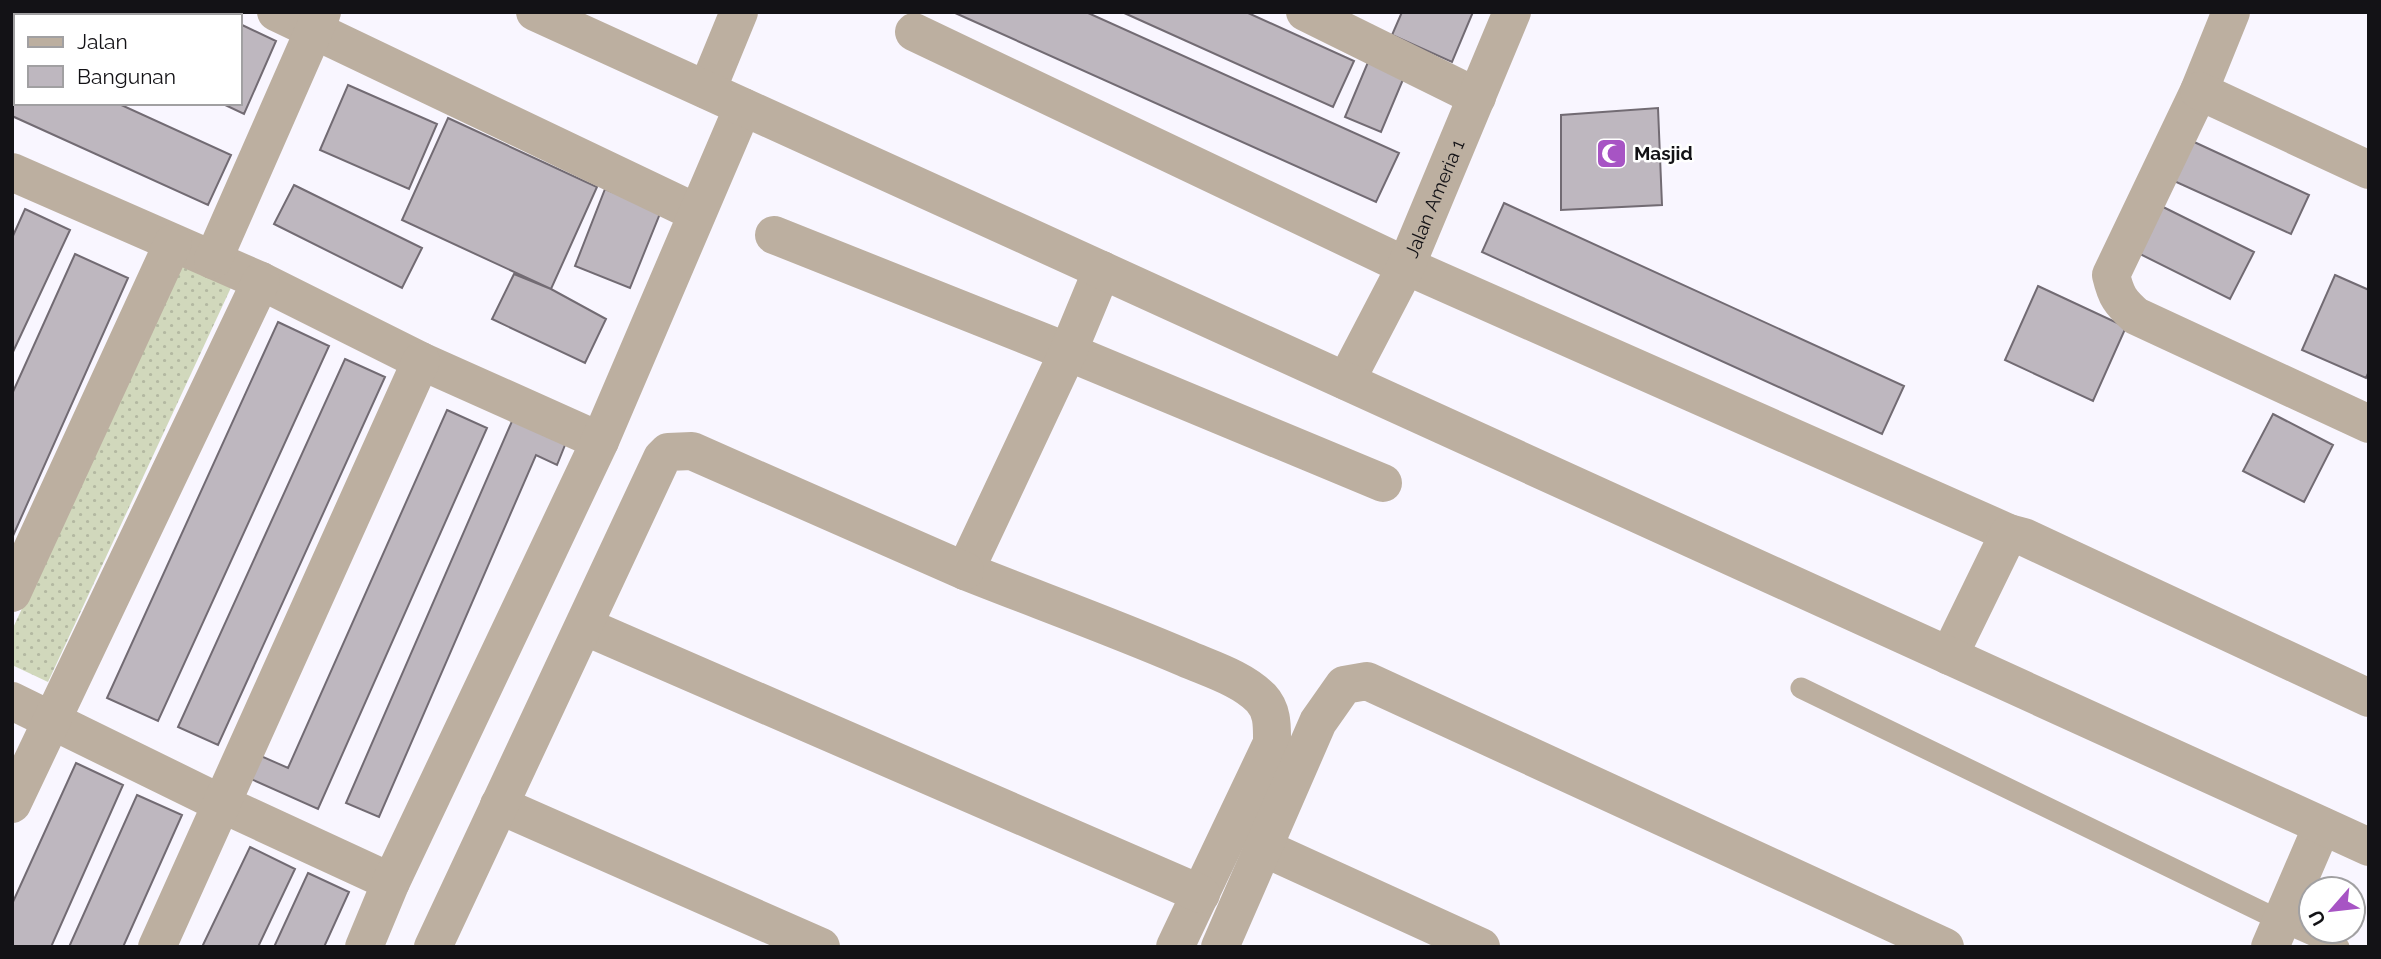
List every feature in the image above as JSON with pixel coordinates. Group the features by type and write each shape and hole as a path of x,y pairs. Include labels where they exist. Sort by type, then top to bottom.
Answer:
{"street":[{"path":"276,12 318,21 697,213"},
{"path":"535,12 2369,847"},
{"path":"707,90 738,12"},
{"path":"1305,12 1477,97"},
{"name":"Jalan Ameria 1","path":"1346,381 1406,266 1512,12"},
{"path":"2231,12 2199,91 2111,275 2116,294 2120,302 2136,316 2369,424"},
{"path":"213,260 318,21"},
{"path":"914,32 1406,266 2008,533 2024,537 2369,698"},
{"path":"2199,91 2369,170"},
{"path":"365,947 391,882 600,441 743,107"},
{"path":"12,172 261,281 421,361 600,441"},
{"path":"774,235 1068,352 1383,483"},
{"path":"12,593 173,243"},
{"path":"965,570 1068,352 1102,270"},
{"path":"12,804 261,281"},
{"path":"157,947 421,361"},
{"path":"433,947 662,458 668,452 692,451 965,570 1132,635 1243,683 1260,697 1269,708 1272,743 1175,947"},
{"path":"1949,656 2008,533"},
{"path":"584,626 1201,894"},
{"path":"1220,947 1318,722 1344,685 1367,681 1945,947"},
{"path":"12,701 220,803 391,882"},
{"path":"499,805 821,947"},
{"path":"2276,934 2322,825"},
{"path":"1264,848 1420,934 1481,947"}],"lane":[{"path":"1801,688 2276,934 2339,947"}],"green space":[{"path":"186,256 235,279 48,682 12,665 12,630"}],"building":[{"path":"19,12 217,14 23,14"},
{"path":"953,12 1086,12 1399,153 1376,202"},
{"path":"1122,12 1246,12 1354,61 1333,107"},
{"path":"1402,12 1473,12 1452,62 1392,35"},
{"path":"242,25 276,41 244,114 225,105 242,105"},
{"path":"1371,55 1407,70 1381,132 1345,117"},
{"path":"12,56 14,105 121,105 231,155 208,205 12,116"},
{"path":"348,85 437,124 409,189 320,150"},
{"path":"1658,108 1662,205 1561,210 1561,115"},
{"path":"448,118 597,187 551,289 402,220"},
{"path":"2192,141 2309,195 2291,234 2174,181"},
{"path":"294,185 422,248 402,288 274,224"},
{"path":"605,189 661,211 630,288 575,266"},
{"path":"2151,201 2254,252 2230,299 2128,248"},
{"path":"1504,203 1904,386 1882,434 1482,252"},
{"path":"25,209 70,230 12,354 12,238"},
{"path":"75,254 128,278 12,538 12,394"},
{"path":"514,274 551,289 606,319 585,363 492,319"},
{"path":"2335,275 2369,290 2369,371 2366,378 2302,350"},
{"path":"2038,286 2126,327 2093,401 2005,360"},
{"path":"278,322 329,346 158,721 107,698"},
{"path":"345,359 385,377 218,745 178,727"},
{"path":"447,410 487,428 318,809 251,779 261,756 288,768"},
{"path":"516,412 569,435 557,465 536,455 379,817 346,803"},
{"path":"2273,414 2333,445 2304,502 2243,471"},
{"path":"76,763 123,785 51,947 12,947 12,904"},
{"path":"137,795 182,815 123,947 69,947"},
{"path":"250,847 295,869 258,947 202,947"},
{"path":"308,873 349,892 324,947 274,947"}],"place":[{"name":"Masjid","path":"1611,153"}]}
